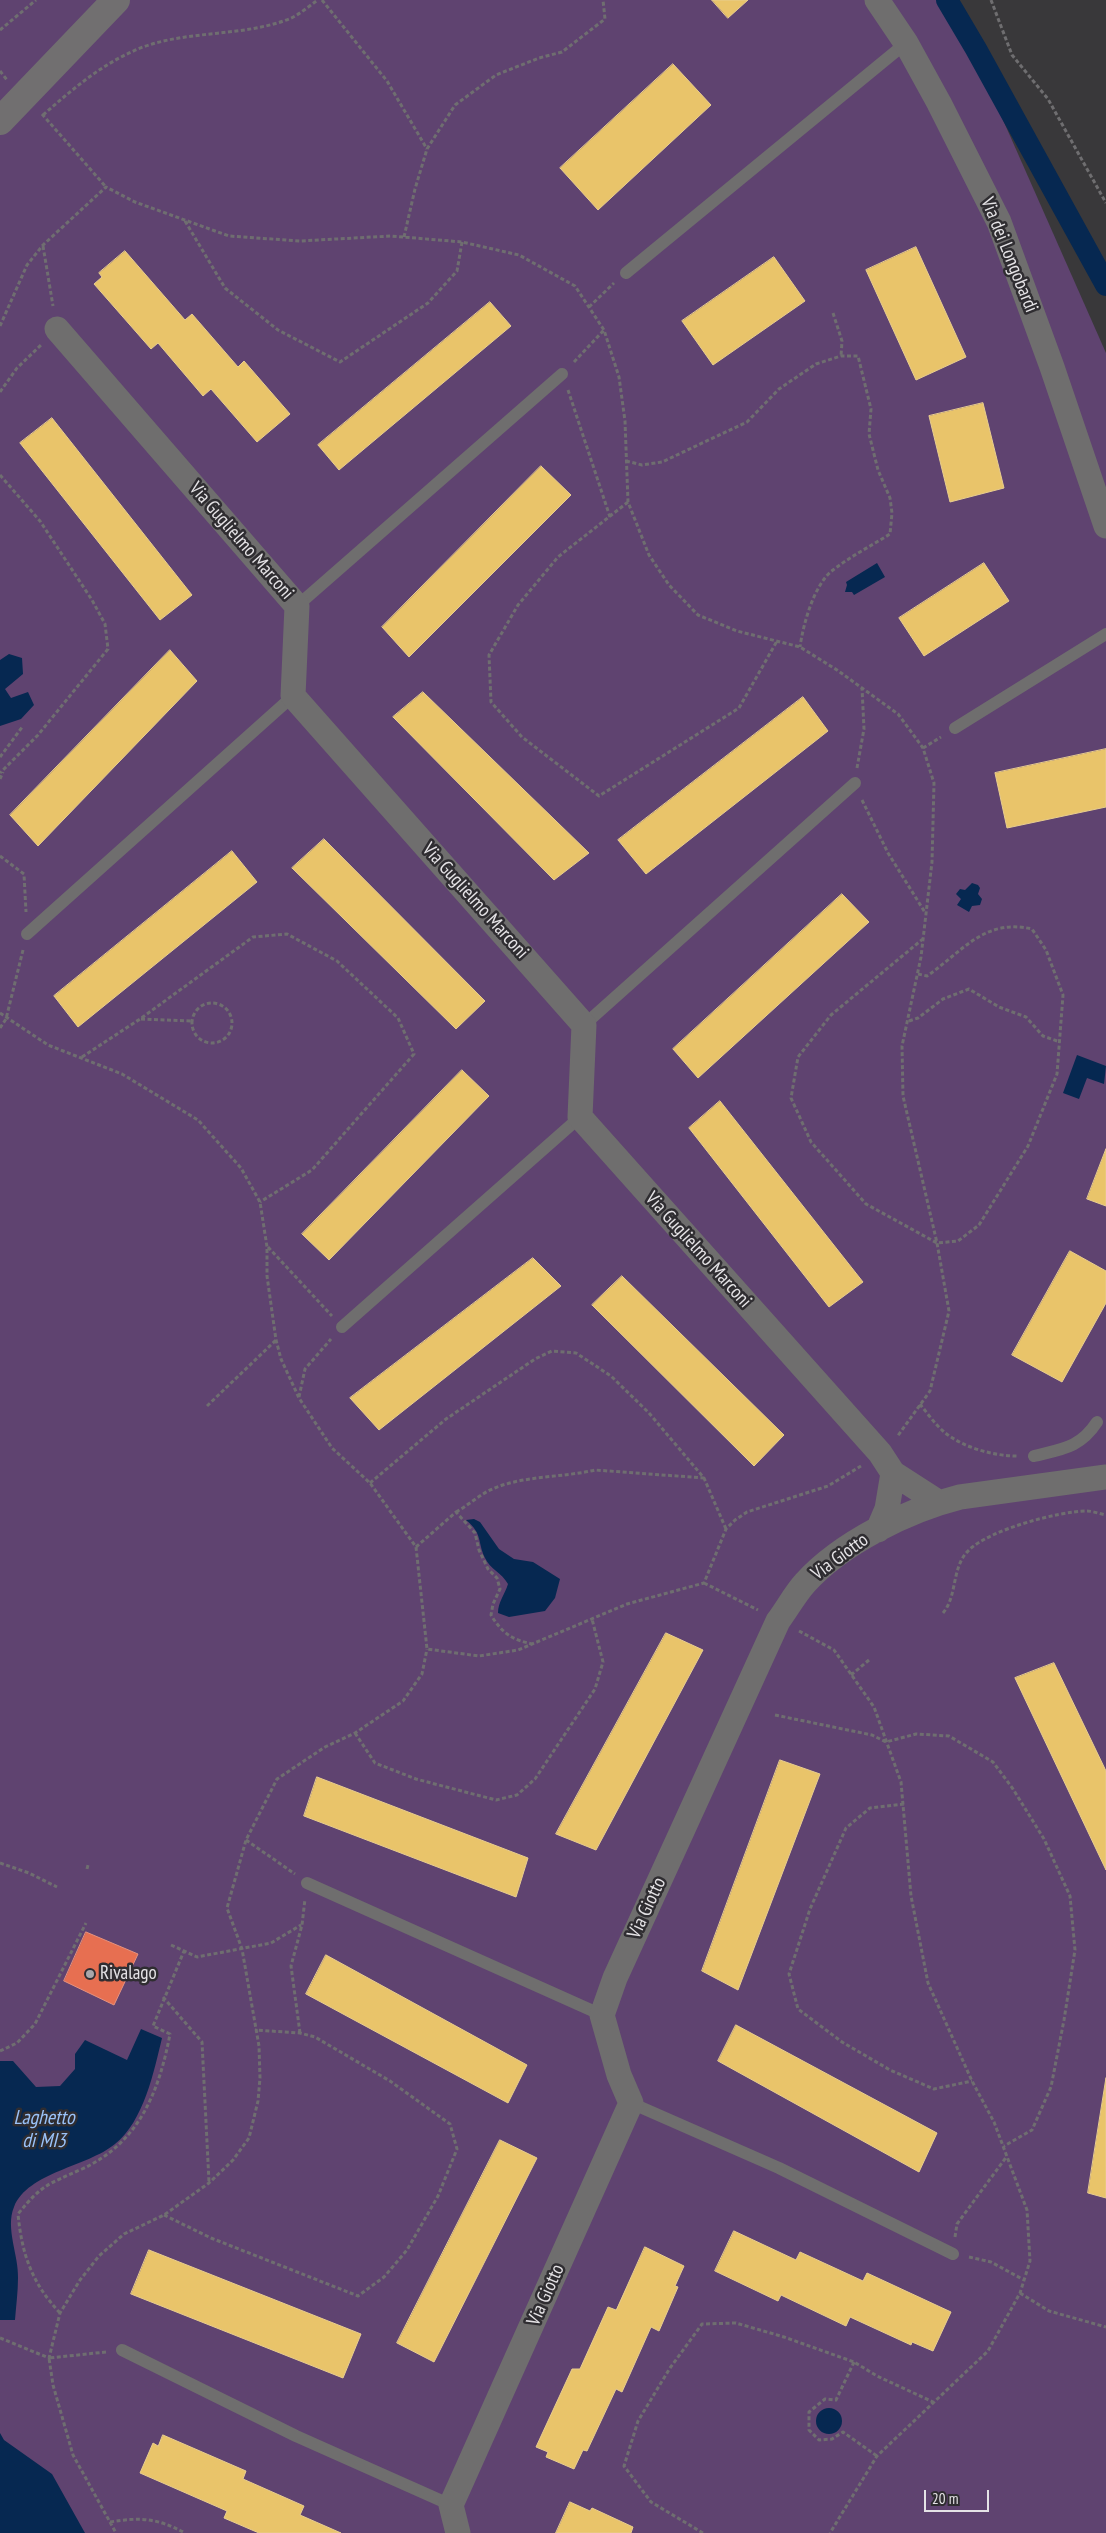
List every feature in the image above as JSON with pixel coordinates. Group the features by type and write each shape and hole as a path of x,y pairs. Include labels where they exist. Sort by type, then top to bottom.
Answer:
{"street":[{"path":"0,121 116,0"},
{"name":"Via dei Longobardi","path":"877,0 906,43 939,103 999,222 1052,367 1106,526"},
{"name":"Via Guglielmo Marconi","path":"56,329 297,606 293,696 584,1025"},
{"path":"580,1117 584,1025"},
{"name":"Via Guglielmo Marconi","path":"580,1117 880,1453 893,1473 938,1502"},
{"path":"878,1530 886,1509 893,1473"},
{"name":"Via Giotto","path":"602,2015 615,1978 778,1621 805,1583 830,1561 878,1530 938,1502 1037,1484 1104,1477"},
{"path":"602,2015 614,2060 632,2103"},
{"name":"Via Giotto","path":"451,2505 632,2103"},
{"path":"451,2505 458,2533"}],"lane":[{"path":"626,273 906,43"},
{"path":"297,606 562,374"},
{"path":"955,728 1106,634"},
{"path":"27,934 293,696"},
{"path":"584,1025 855,783"},
{"path":"342,1327 580,1117"},
{"path":"1034,1456 1072,1447 1089,1434 1097,1422"},
{"path":"307,1883 602,2015"},
{"path":"632,2103 779,2168 953,2254"},
{"path":"122,2350 296,2436 451,2505"}],"path":[{"path":"0,30 36,0"},
{"path":"43,115 105,66 144,47 175,39 225,34 290,19 318,0"},
{"path":"322,0 387,81 427,149"},
{"path":"404,237 427,149 455,105 496,76 538,58 562,52 605,18 603,0"},
{"path":"991,0 1012,56 1048,99 1106,203"},
{"path":"21,99 43,115 106,187 136,202 229,236 291,241 404,237 462,242 518,255 575,286 604,330 562,374 610,517"},
{"path":"0,326 27,265 43,245 106,187"},
{"path":"185,221 225,288 278,330 340,362 428,303 457,271 462,242"},
{"path":"589,307 626,273"},
{"path":"833,313 842,341 841,356"},
{"path":"626,461 642,465 662,462 747,422 779,389 816,364 841,356 858,356 871,409 869,434 878,470 891,506 890,534 831,571 812,602 802,627 800,648"},
{"path":"0,475 40,521 92,600 106,624 108,649 38,735 2,772 0,779"},
{"path":"628,502 558,557 518,605 489,655 491,702 522,737 562,770 599,796 739,708 777,640"},
{"path":"862,688 864,728 855,783 888,853 926,915"},
{"path":"0,756 23,726"},
{"path":"922,748 955,728"},
{"path":"918,974 927,976 972,940 997,927 1015,925 1032,928 1046,950 1063,995 1058,1074 1028,1146 979,1225 958,1241 937,1244 866,1204 811,1142 791,1098 798,1057 831,1015 925,937"},
{"path":"82,1057 140,1018 252,937 287,934 336,961 398,1018 414,1054 312,1170 260,1202"},
{"path":"909,1021 918,1018 943,999 969,989 999,1007 1026,1017 1043,1036 1060,1042"},
{"path":"212,1003 219,1004 230,1014 231,1030 227,1037 218,1043 207,1043 196,1037 192,1021 198,1008 212,1003"},
{"path":"140,1018 192,1021"},
{"path":"0,1028 6,1019"},
{"path":"267,1247 342,1327 305,1369 299,1398"},
{"path":"207,1406 276,1340"},
{"path":"370,1483 446,1419 535,1358 552,1351 576,1353 611,1376 649,1413 704,1478 726,1529"},
{"path":"920,1404 943,1431 961,1442 990,1452 1012,1456 1034,1456"},
{"path":"416,1547 456,1512 488,1491 513,1483 558,1474 579,1474 595,1470 704,1478"},
{"path":"944,1612 951,1604 954,1576 968,1550 992,1536 1042,1517 1089,1510 1106,1515"},
{"path":"456,1512 476,1533 482,1556 488,1569 497,1578 500,1589 492,1604 491,1615 500,1630 514,1640 533,1644"},
{"path":"704,1583 834,1650 874,1707 901,1782 911,1896 928,1983 972,2081 994,2122 1027,2210 1030,2261 1020,2293 988,2351 877,2456 830,2533"},
{"path":"355,1733 375,1763 416,1779 496,1800 517,1795 535,1778 595,1689 603,1662 592,1619"},
{"path":"116,2533 73,2455 53,2385 49,2358 60,2313 80,2280 99,2256 124,2234 164,2215 210,2183 233,2160 248,2138 260,2078 259,2046 242,1949 227,1908 246,1840 277,1779 325,1747 355,1733 403,1701 422,1674 426,1648"},
{"path":"851,1675 869,1660"},
{"path":"775,1715 872,1735 886,1742 916,1734 949,1736 993,1762 1044,1839 1070,1896 1075,1950 1051,2087 1032,2130 1004,2146"},
{"path":"904,1804 870,1808 846,1828 810,1909 789,1974 798,2009 842,2042 890,2070 934,2089 972,2081"},
{"path":"246,1840 307,1883 302,1925 291,1966 300,2033"},
{"path":"0,1863 29,1873 57,1887"},
{"path":"0,2051 17,2043 35,2024 86,1923"},
{"path":"171,1945 197,1957 271,1943 302,1925"},
{"path":"60,2313 42,2294 29,2267 20,2235 18,2214 34,2194 54,2180 82,2169 112,2153 132,2133 150,2103 165,2059 170,2034 153,2026 184,1951"},
{"path":"164,1997 202,2042 210,2183"},
{"path":"164,2215 211,2238 358,2296 384,2277 407,2250 438,2196 457,2149 450,2124 351,2057 315,2037 300,2033 255,2030"},
{"path":"1007,2156 957,2224 953,2254 991,2262 1024,2280"},
{"path":"1020,2293 1050,2311 1106,2327"},
{"path":"703,2533 651,2502 624,2466 638,2421 670,2368 702,2324 736,2323 784,2337 854,2362 877,2376 932,2402"},
{"path":"0,2338 49,2358 122,2350"},
{"path":"854,2362 836,2400 825,2399 809,2412 809,2430 819,2440 832,2439 843,2432 877,2456"},
{"path":"110,2522 137,2518 164,2522 185,2533"}],"shaded area":[{"path":"0,0 950,0 1106,353 1106,2533 0,2533"}],"water":[{"path":"877,563 885,577 854,595 852,592 845,592 846,582"},
{"path":"9,654 22,658 23,674 5,689 11,698 28,692 34,705 21,719 0,726 0,660"},
{"path":"972,883 980,888 978,894 982,899 980,905 972,906 969,912 957,905 961,899 956,894 960,889 965,890"},
{"path":"1077,1055 1106,1066 1104,1084 1087,1078 1079,1099 1063,1093"},
{"path":"474,1519 480,1522 499,1549 514,1559 533,1562 560,1579 555,1598 545,1611 509,1617 498,1613 500,1602 508,1584 485,1558 475,1529 466,1520"},
{"name":"Laghetto di MI3","path":"141,2029 162,2038 141,2109 125,2134 103,2152 59,2171 32,2186 21,2195 14,2207 11,2224 18,2269 15,2320 0,2320 0,2061 13,2061 36,2087 60,2086 75,2069 75,2054 85,2040 127,2060"},
{"path":"829,2408 838,2412 842,2421 838,2430 829,2434 820,2430 816,2421 820,2412"},
{"path":"0,2433 4,2440 52,2474 85,2533 0,2533"}],"building: Abitazioni":[{"path":"712,0 748,0 728,18"},
{"path":"673,64 711,105 598,210 560,168"},
{"path":"916,247 966,357 916,380 866,270"},
{"path":"125,251 185,320 192,314 238,367 244,361 290,414 257,442 211,389 203,396 158,343 151,349 94,284 102,277 99,273"},
{"path":"774,257 805,301 713,365 682,321"},
{"path":"490,302 511,326 339,470 318,445"},
{"path":"983,403 1004,488 950,502 929,416"},
{"path":"52,418 192,595 160,620 20,443"},
{"path":"541,466 571,495 409,657 382,627"},
{"path":"984,563 1009,601 924,656 899,618"},
{"path":"170,650 197,681 38,846 10,815"},
{"path":"423,692 589,853 554,880 393,717"},
{"path":"803,697 828,731 646,874 618,840"},
{"path":"1106,749 1106,807 1007,828 995,773"},
{"path":"324,839 485,1001 456,1029 292,868"},
{"path":"232,851 257,882 78,1027 54,996"},
{"path":"842,894 869,922 698,1078 673,1049"},
{"path":"462,1070 489,1096 329,1260 302,1234"},
{"path":"720,1101 863,1282 829,1307 689,1128"},
{"path":"1106,1149 1106,1206 1087,1199"},
{"path":"1070,1251 1106,1271 1106,1303 1062,1382 1012,1355"},
{"path":"533,1258 561,1286 379,1430 350,1398"},
{"path":"622,1276 784,1435 754,1466 592,1305"},
{"path":"666,1633 703,1650 596,1850 556,1834"},
{"path":"1054,1663 1106,1771 1106,1870 1015,1678"},
{"path":"780,1760 820,1774 738,1990 702,1971"},
{"path":"317,1777 528,1858 516,1897 304,1816"},
{"path":"326,1955 527,2065 508,2103 306,1994"},
{"path":"736,2025 937,2133 919,2172 718,2061"},
{"path":"1106,2078 1106,2198 1088,2193"},
{"path":"500,2140 537,2158 434,2362 397,2343"},
{"path":"734,2231 796,2260 800,2252 863,2281 867,2273 951,2312 933,2351 912,2342 911,2345 850,2317 846,2326 781,2295 778,2301 715,2271"},
{"path":"645,2247 684,2266 675,2286 678,2287 659,2331 651,2327 622,2392 616,2389 587,2451 583,2450 574,2469 546,2457 548,2452 536,2447 572,2369 580,2369 608,2307 616,2310"},
{"path":"149,2250 361,2334 343,2378 131,2294"},
{"path":"163,2435 246,2471 243,2479 304,2506 300,2515 341,2533 259,2533 224,2518 227,2511 140,2473 153,2443 158,2446"},
{"path":"570,2502 590,2511 592,2508 633,2527 631,2533 556,2533"}],"building: Negozi":[{"path":"86,1932 138,1954 114,2005 64,1981"}],"waterway":[{"path":"947,0 1106,285"}],"place":[{"name":"Rivalago","path":"90,1974"}]}
